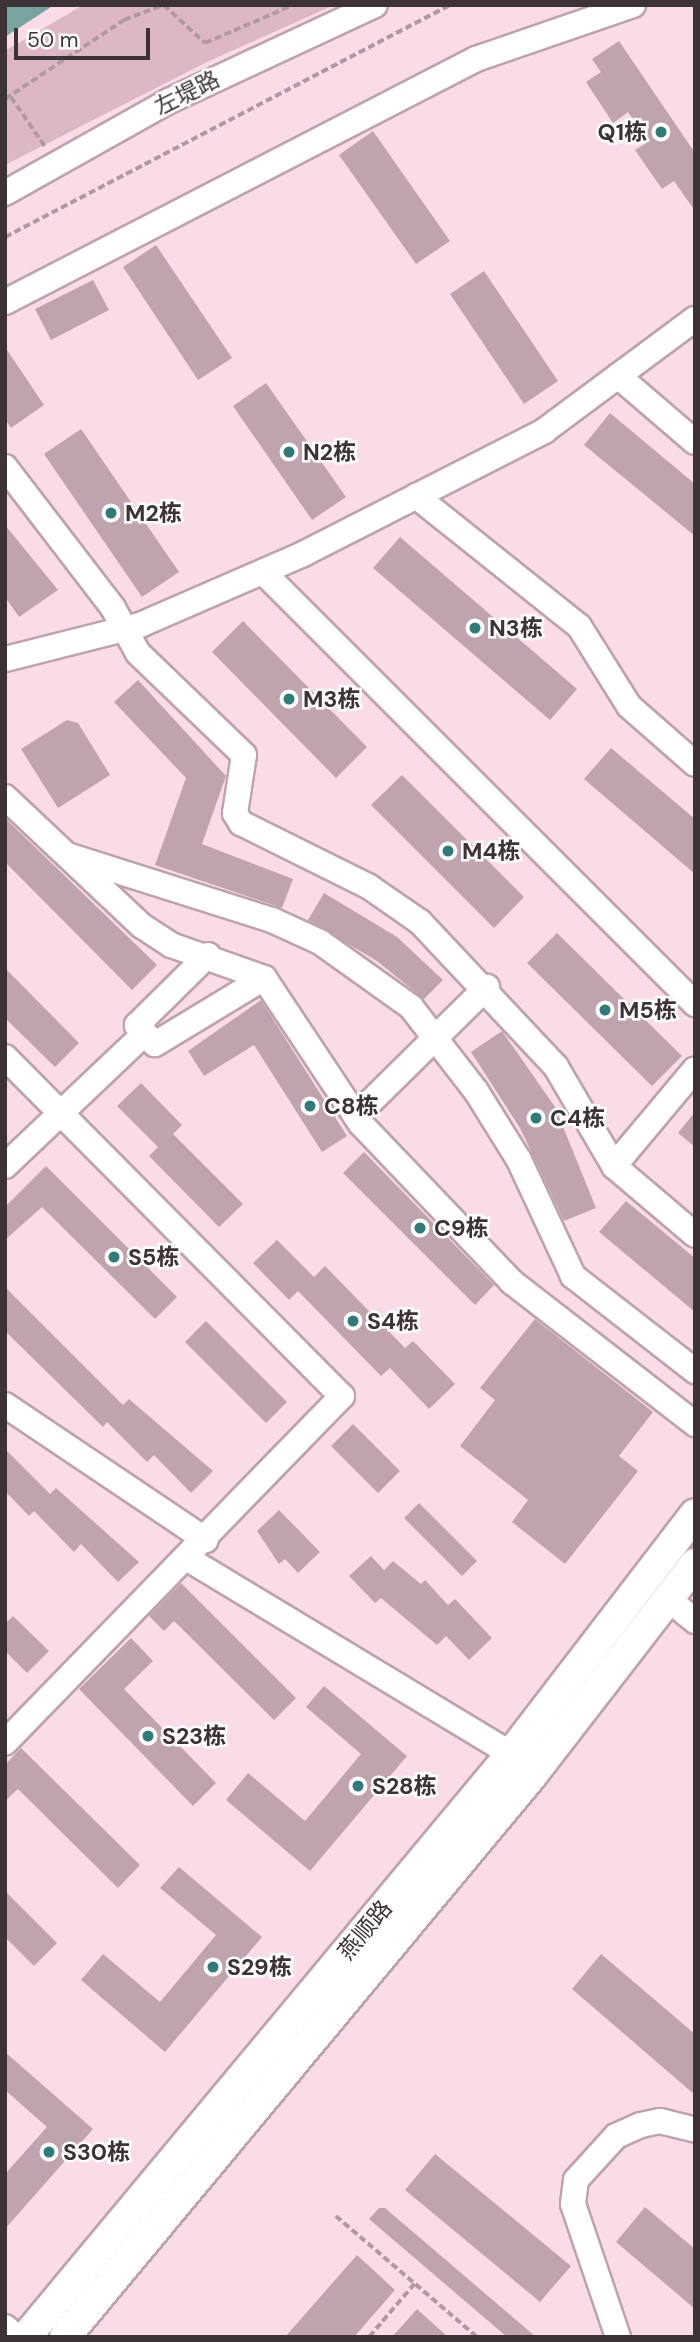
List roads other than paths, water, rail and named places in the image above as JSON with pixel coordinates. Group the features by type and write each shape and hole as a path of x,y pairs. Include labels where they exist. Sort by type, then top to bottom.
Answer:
{"main road":[{"name":"燕顺路","path":"26,2337 511,1754 695,1514"},
{"name":"燕顺路","path":"65,2337 532,1774 695,1564"}],"street":[{"name":"左堤路","path":"5,193 169,101 375,5"},
{"path":"5,302 476,59 633,5"},
{"path":"5,659 123,629 263,572 544,431 695,319"},
{"path":"618,376 695,442"},
{"path":"5,467 138,653 244,755 235,813 241,823 368,886 420,922 487,987 556,1068 614,1166 695,1235"},
{"path":"416,496 579,626 629,706 695,764"},
{"path":"263,572 695,1004"},
{"path":"5,797 142,926 171,945 264,978 356,1116 512,1282 695,1424"},
{"path":"64,854 212,897 320,942 411,1007 437,1036 519,1160 573,1276 695,1371"},
{"path":"208,956 138,1026 155,1044 264,978"},
{"path":"356,1116 487,987"},
{"path":"5,1166 145,1033"},
{"path":"5,1057 342,1396 188,1559 5,1742"},
{"path":"614,1166 695,1069"},
{"path":"5,1405 206,1540"},
{"path":"188,1559 511,1754"},
{"path":"668,1599 695,1621"},
{"path":"618,2337 573,2204 576,2180 616,2136 641,2125 660,2122 695,2130"},
{"path":"5,2327 16,2337"}],"place":[{"name":"Q1栋","path":"661,132"},
{"name":"N2栋","path":"289,452"},
{"name":"M2栋","path":"111,513"},
{"name":"N3栋","path":"475,628"},
{"name":"M3栋","path":"289,699"},
{"name":"M4栋","path":"448,851"},
{"name":"M5栋","path":"605,1010"},
{"name":"C8栋","path":"310,1106"},
{"name":"C4栋","path":"536,1118"},
{"name":"C9栋","path":"420,1228"},
{"name":"S5栋","path":"114,1257"},
{"name":"S4栋","path":"353,1321"},
{"name":"S23栋","path":"148,1736"},
{"name":"S28栋","path":"358,1786"},
{"name":"S29栋","path":"213,1967"},
{"name":"S30栋","path":"49,2152"}]}
